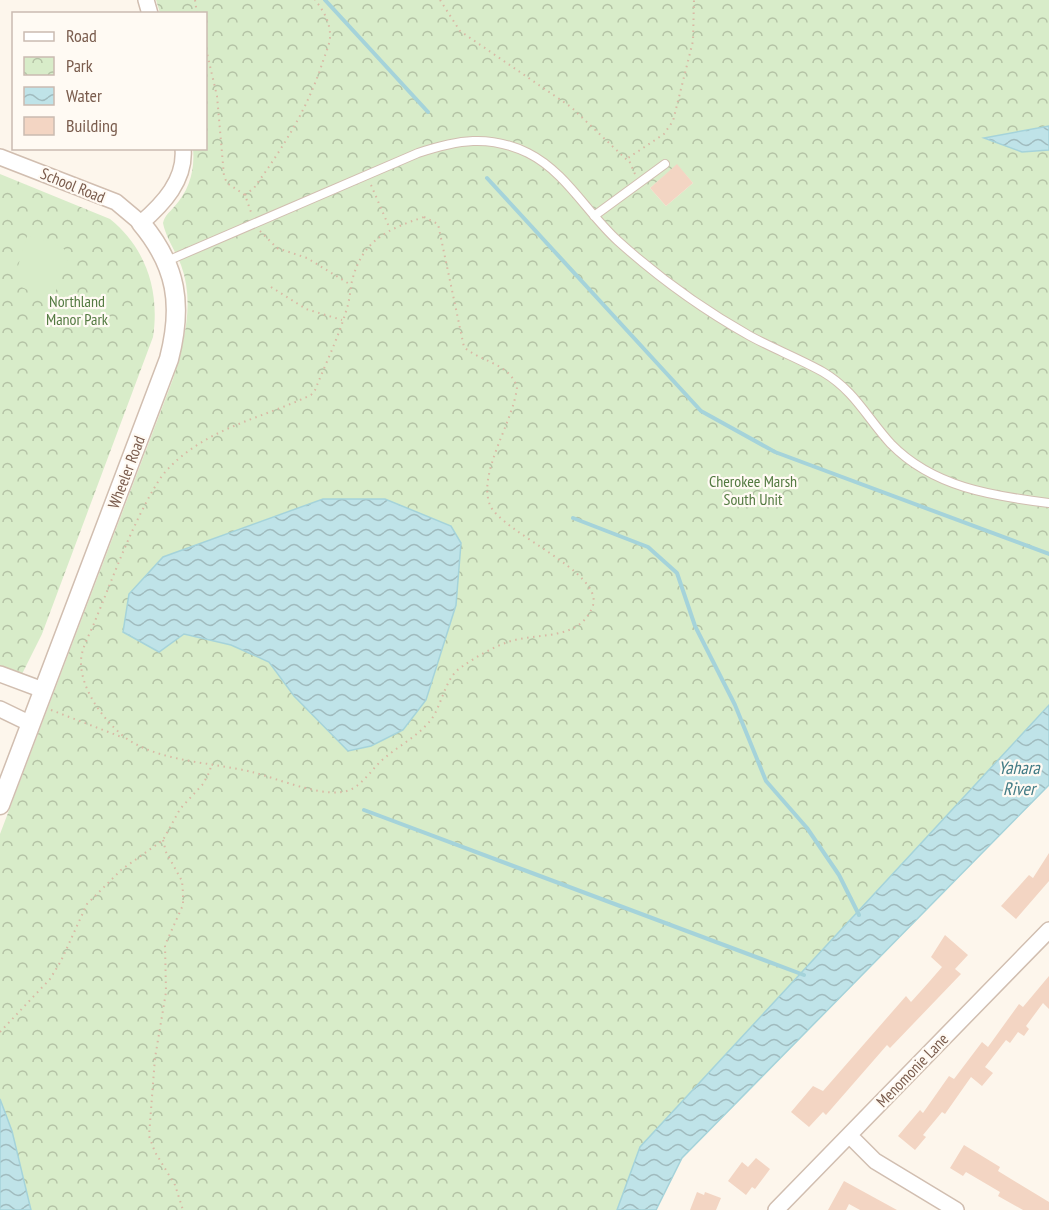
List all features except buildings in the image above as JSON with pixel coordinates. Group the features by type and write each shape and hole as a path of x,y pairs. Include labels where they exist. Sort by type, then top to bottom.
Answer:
{"street":[{"path":"141,223 169,194 179,179 183,168 183,150"},
{"name":"School Road","path":"0,157 116,202 141,223"},
{"name":"Wheeler Road","path":"0,806 169,359 176,333 177,308 173,282 166,261 155,240 141,223"},
{"path":"0,674 44,690"},
{"path":"0,709 31,724"},
{"name":"Menomonie Lane","path":"776,1210 1049,930"},
{"path":"849,1135 876,1161 956,1210"}],"lane":[{"path":"166,261 367,175 452,142 499,143 526,152 545,163 618,241 698,306 753,338 823,372 851,392 891,443 925,471 976,492 1049,503"},
{"path":"594,216 664,164"}],"path":[{"path":"245,195 254,189 291,133 305,109 320,70 330,35 323,10 315,0"},
{"path":"440,0 460,31 571,107 627,159 641,182"},
{"path":"627,159 664,134 673,121 693,41 694,0"},
{"path":"207,53 217,96 224,176 227,183 245,195 265,239 277,248 307,258 351,285"},
{"path":"367,175 390,229"},
{"path":"47,708 175,759 231,766 321,791 343,792 354,788 431,720 459,668 506,642 545,638 567,631 588,615 594,602 594,593 590,587 575,572 506,521 490,505 487,484 517,387 514,377 493,361 477,358 464,347 438,224 424,217 390,229 372,242 363,254 351,285 342,320 311,395 233,426 193,447 167,469 142,512 81,658 86,691 120,733 130,740"},
{"path":"271,286 306,309 342,320"},
{"path":"0,1032 50,979 61,961 87,904 128,865 163,840 180,809 206,778 211,764"},
{"path":"163,840 166,852 182,881 183,905 165,945 164,1013 155,1058 149,1136 155,1152 175,1185 183,1210"}],"green space":[{"name":"Cherokee Marsh South Unit","path":"156,0 1049,0 1049,126 985,138 1022,152 1049,150 1049,705 640,1147 617,1210 31,1210 0,1099 0,834 173,379 184,337 188,308 181,265 163,223 187,187 193,165 193,150 207,150 207,12 160,12","holes":["677,165 693,183 666,206 650,188","323,499 385,499 456,605 426,700 348,751 294,696 269,662 231,645 183,634 163,557"]},
{"name":"Northland Manor Park","path":"0,174 110,219 133,243 148,272 155,320 153,337 42,634 21,676 0,668"},
{"path":"27,236 57,245 69,256 52,301 13,283"}],"water":[{"path":"1049,126 1049,150 1022,152 984,138"},
{"path":"323,499 385,499 451,526 461,543 456,605 426,700 403,730 371,746 348,751 294,696 269,662 231,645 184,634 159,652 123,632 129,594 163,557"},
{"name":"Yahara River","path":"1049,705 1049,785 682,1158 656,1210 617,1210 640,1147"},
{"path":"0,1099 12,1131 31,1210 0,1210"}],"waterway":[{"path":"325,0 428,112"},
{"path":"487,178 701,411 775,452 1049,554"},
{"path":"573,518 648,547 677,573 695,626 735,705 766,781 807,828 839,875 859,915"},
{"path":"364,810 804,975"}]}
